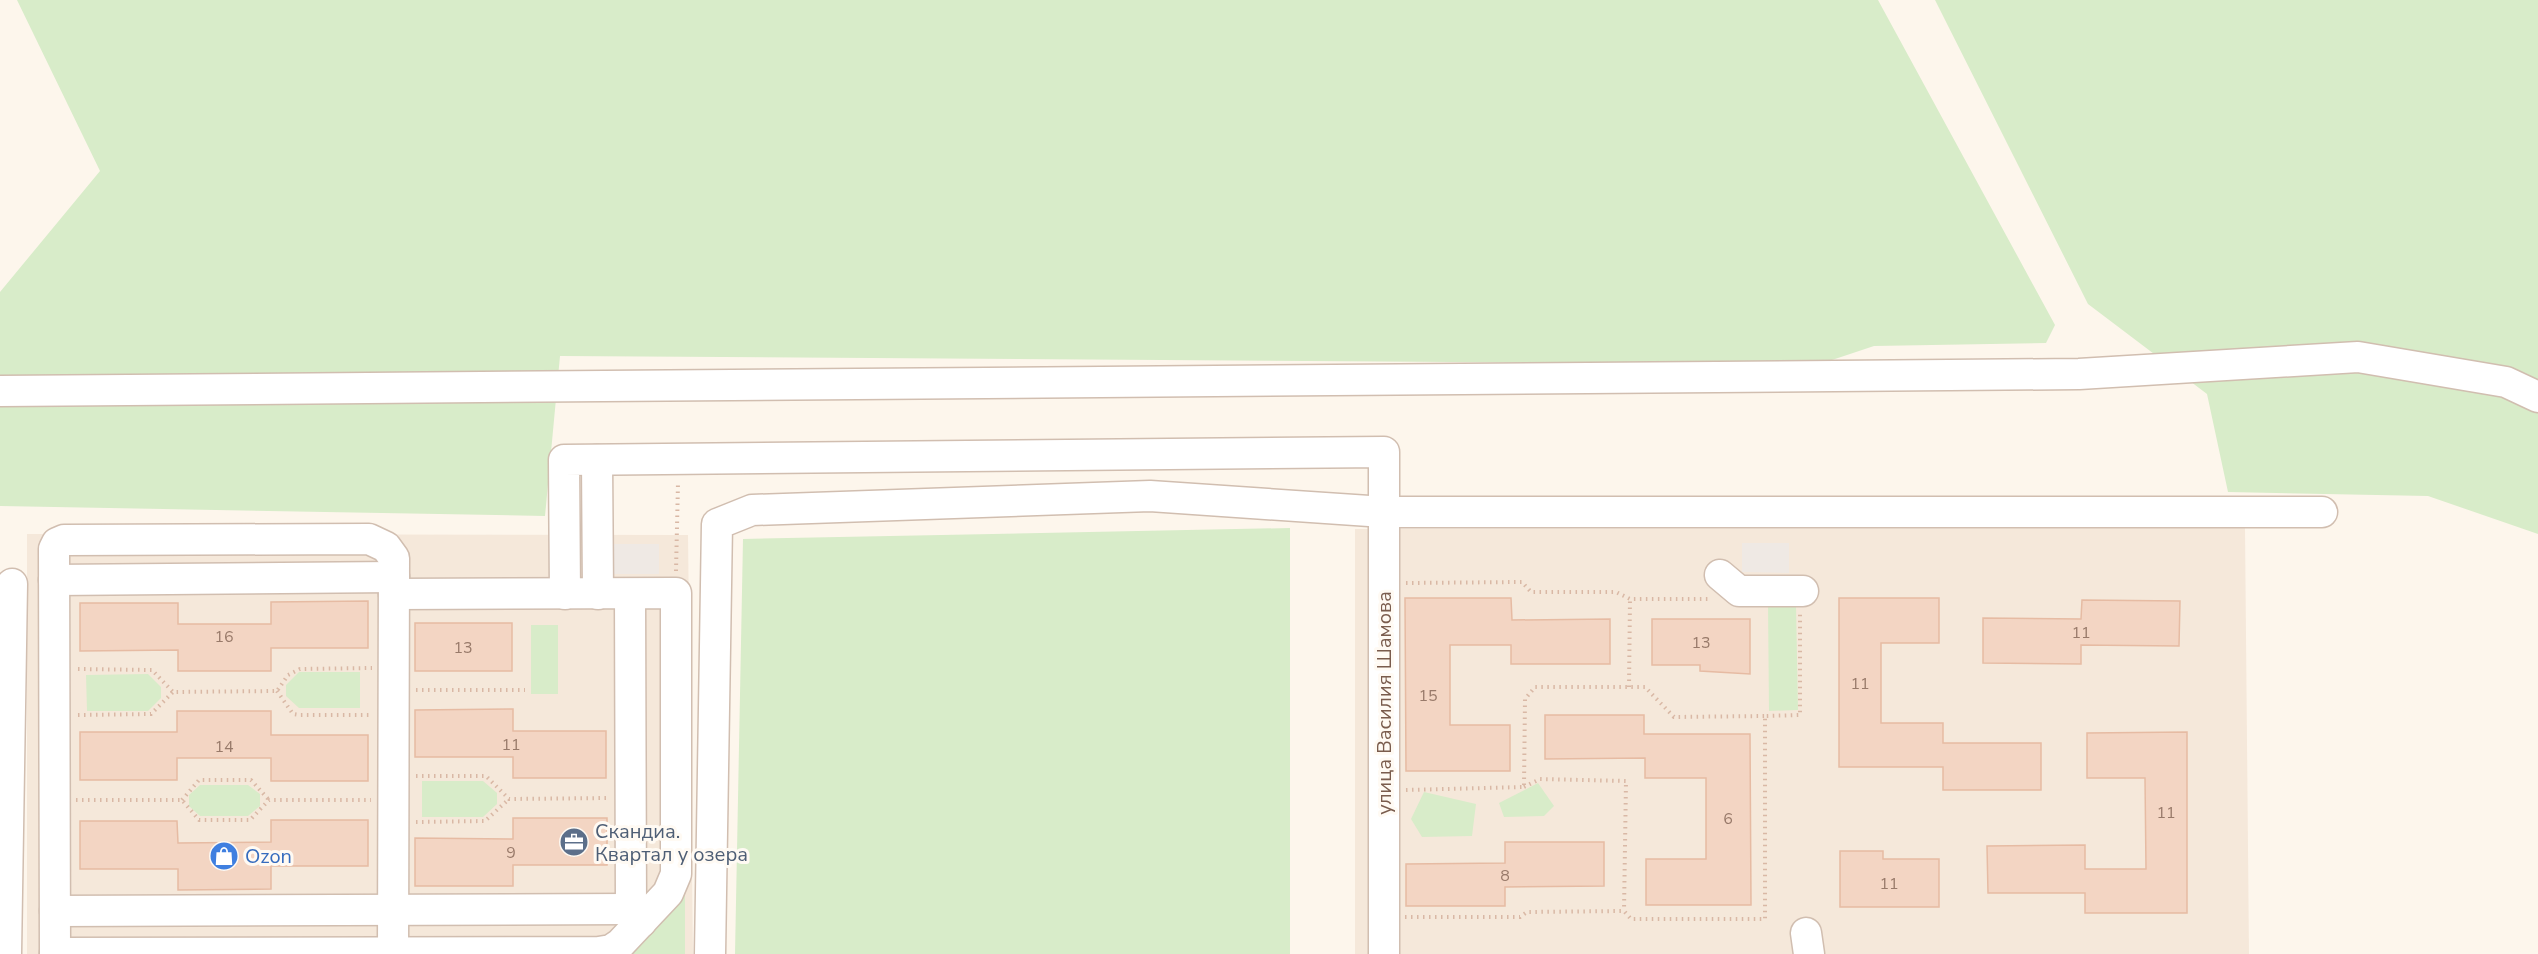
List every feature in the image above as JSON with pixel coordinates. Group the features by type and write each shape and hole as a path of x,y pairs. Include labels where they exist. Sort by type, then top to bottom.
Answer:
{"street":[{"path":"0,391 2079,374 2358,357 2506,382 2538,397"},
{"name":"улица Василия Шамова","path":"597,460 1384,452 1384,954"},
{"path":"565,594 564,460 597,460 598,594"},
{"path":"711,954 717,524 752,510 1149,496 1384,512 2322,512"},
{"path":"54,580 394,585 565,594 676,593 676,874 668,893 636,916 611,950 599,952 393,953 56,953 55,911 54,580 54,549 57,543 76,540 369,539 380,543 392,553 394,558 394,585 393,912 393,953"},
{"path":"6,954 12,584"},
{"path":"1720,587 1801,601"},
{"path":"630,594 636,916"},
{"path":"55,911 393,912 636,916"}],"path":[{"path":"1399,583 1522,582 1531,592 1617,592 1630,599 1720,587"},
{"path":"1629,687 1630,599"},
{"path":"1524,787 1525,699 1535,687 1645,687 1674,717 1800,715 1801,601"},
{"path":"277,691 288,675 300,669 378,668"},
{"path":"69,669 152,670 173,692"},
{"path":"415,690 525,690"},
{"path":"69,715 151,714 173,692 277,691"},
{"path":"277,691 293,714 378,715"},
{"path":"1397,790 1524,787 1540,779 1626,781 1624,911 1631,919 1765,919 1765,716"},
{"path":"415,776 486,776 509,799"},
{"path":"182,800 195,784 204,780 251,780 269,800"},
{"path":"415,822 485,821 509,799 615,798"},
{"path":"69,800 182,800"},
{"path":"182,800 195,817 204,821 250,820 269,800 378,800"},
{"path":"1399,917 1520,917 1527,912 1624,911"}],"shaded area":[{"path":"2245,528 2249,954 1355,954 1355,529"},
{"path":"27,534 688,535 693,954 27,954"},
{"path":"1742,543 1789,543 1789,573 1742,572"},
{"path":"612,544 659,544 659,574 612,574"}],"green space":[{"path":"17,0 1878,0 2055,325 2046,343 1874,346 1826,362 1620,363 560,356 545,516 0,506 0,292 100,171"},
{"path":"1935,0 2538,0 2538,534 2428,496 2228,492 2207,394 2088,304"},
{"path":"1290,528 1290,954 735,954 743,539"},
{"path":"1768,605 1796,605 1798,710 1769,711"},
{"path":"531,625 558,625 558,694 531,694"},
{"path":"299,672 360,672 360,708 299,708 286,696 286,685"},
{"path":"148,674 161,687 161,698 148,711 87,711 86,675"},
{"path":"422,781 483,781 497,793 497,804 483,817 422,817"},
{"path":"1538,783 1554,806 1544,816 1504,817 1499,803"},
{"path":"200,785 248,785 260,794 260,806 248,816 200,816 189,806 189,795"},
{"path":"1424,792 1476,804 1472,836 1422,837 1411,819"},
{"path":"685,888 685,954 626,954"}],"building":[{"path":"1405,598 1511,598 1512,620 1610,619 1610,664 1511,664 1511,645 1450,645 1450,725 1510,725 1510,771 1406,771"},
{"path":"1839,598 1939,598 1939,643 1881,643 1881,723 1943,723 1943,743 2041,743 2041,790 1943,790 1943,767 1839,767"},
{"path":"2082,600 2180,601 2179,646 2081,645 2081,664 1983,663 1983,618 2081,619"},
{"path":"368,601 368,648 271,648 271,671 178,671 178,650 80,651 80,603 178,603 178,624 271,624 271,602"},
{"path":"1652,619 1750,619 1750,674 1700,671 1700,665 1652,665"},
{"path":"415,623 512,623 512,671 415,671"},
{"path":"513,709 513,731 606,731 606,778 513,778 513,757 415,757 415,710"},
{"path":"177,711 271,711 271,735 368,735 368,781 271,781 271,758 177,758 177,780 80,780 80,732 177,732"},
{"path":"1545,715 1644,715 1644,734 1750,734 1751,905 1646,905 1646,859 1706,859 1706,778 1645,778 1645,758 1545,759"},
{"path":"2187,732 2187,913 2085,913 2085,893 1988,893 1987,846 2085,845 2085,869 2146,869 2145,778 2087,778 2087,733"},
{"path":"513,818 607,818 607,865 513,865 513,886 415,886 415,838 513,839"},
{"path":"271,820 368,820 368,866 271,866 271,889 178,890 178,869 80,869 80,821 177,821 178,843 271,842"},
{"path":"1505,842 1604,842 1604,886 1505,887 1505,906 1406,906 1406,864 1505,863"},
{"path":"1840,851 1883,851 1883,859 1939,859 1939,907 1840,907"}],"place":[{"name":"Скандиа. Квартал у озера","path":"574,842"},
{"name":"Ozon","path":"224,856"}]}
